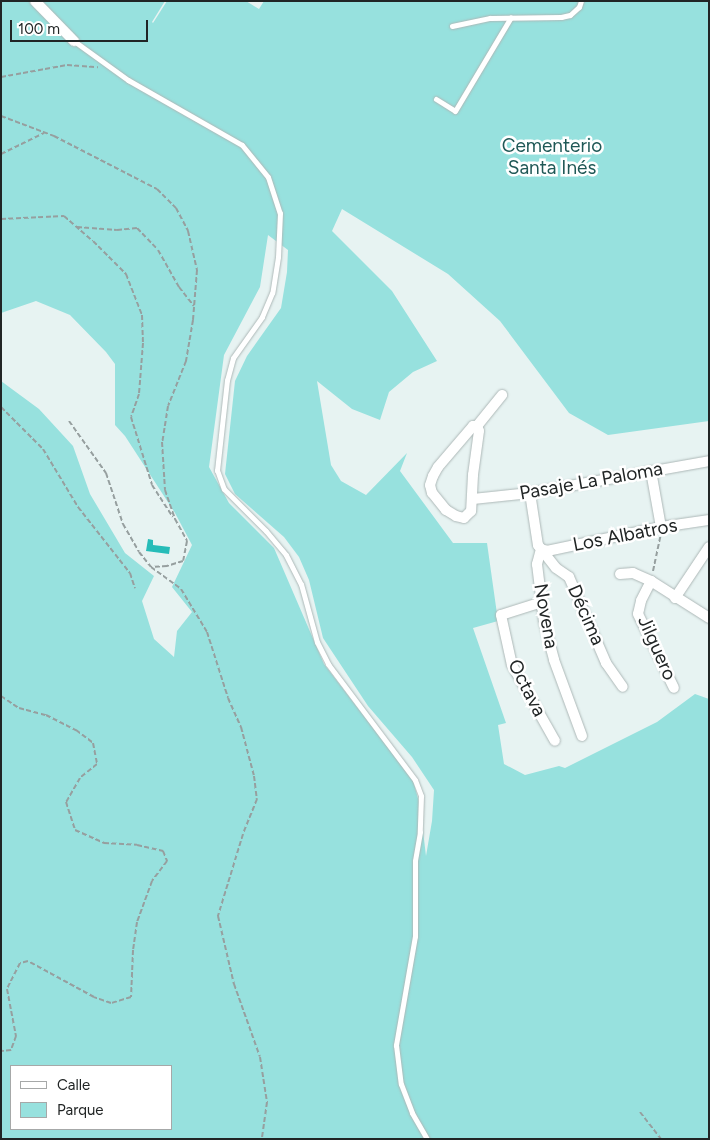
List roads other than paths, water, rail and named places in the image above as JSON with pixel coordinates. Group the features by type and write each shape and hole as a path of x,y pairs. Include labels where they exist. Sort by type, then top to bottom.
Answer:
{"street":[{"path":"34,1 74,41"},
{"path":"477,426 480,431 473,475 474,499 472,511 468,516 456,516 446,510 437,500 430,485 438,467 473,426 477,426 502,395"},
{"name":"Pasaje La Paloma","path":"474,499 530,493 709,461"},
{"path":"651,471 662,527"},
{"name":"Novena","path":"530,493 538,545 541,549 537,564 544,622 554,660 582,736"},
{"name":"Los Albatros","path":"541,549 547,551 662,527 709,520"},
{"path":"675,598 709,547"},
{"name":"Décima","path":"541,549 556,568 569,577 606,663 624,687"},
{"path":"620,574 633,573 650,581 709,618"},
{"name":"Jilguero","path":"650,581 641,601 638,614 674,688"},
{"name":"Octava","path":"542,602 501,615 512,665 555,741"}],"lane":[{"path":"452,26 490,18 570,14 579,7 581,1"},
{"path":"436,99 455,111 511,18"},
{"path":"74,41 118,73 242,145 268,177 280,213 278,257 272,293 262,317 233,358 228,380 217,470 224,489 266,530 286,555 300,584 317,642 328,664 415,780 420,796 420,832 415,861 415,936 396,1045 401,1084 412,1113 427,1139"}],"park label":[{"name":"Cementerio Santa Inés","path":"552,157"}]}
